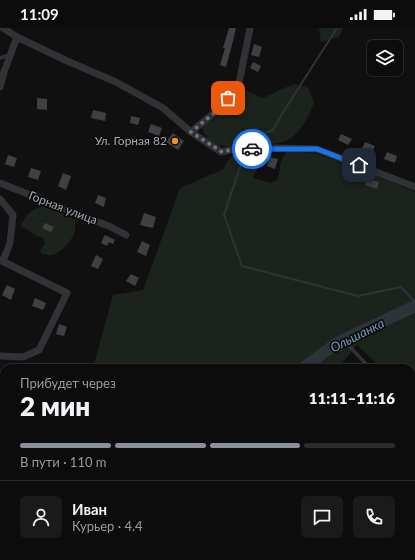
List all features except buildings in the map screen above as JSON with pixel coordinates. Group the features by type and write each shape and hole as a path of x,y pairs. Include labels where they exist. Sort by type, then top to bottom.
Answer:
{"street":[{"path":"4,28 18,37 65,60 116,82 163,108 191,132 222,152 234,149 317,149 415,187"},
{"path":"191,132 219,109 238,88 250,28"},
{"path":"0,87 10,55 18,37"},
{"name":"Горная улица","path":"0,183 111,227 126,235"},
{"path":"0,199 13,216 10,243 1,261 67,293 39,350 23,357 0,356"}],"lane":[{"path":"0,58 10,55"},
{"path":"350,347 366,364"}],"shaded area":[{"path":"319,28 343,28 339,37 321,42"},
{"path":"295,84 308,87 314,103 301,128 288,140 264,145 223,146 215,144 207,138 202,130 202,127 224,112 242,89 263,98"},
{"path":"237,152 265,153 253,178 271,183 278,179 281,161 286,152 299,152 317,154 352,166 415,192 415,364 377,364 357,345 341,364 94,364 113,295 143,290 180,188 224,169 232,156"},
{"path":"42,206 69,215 75,220 75,230 70,240 65,247 52,255 42,254 40,250 45,243 43,238 36,236 21,226 29,213"}],"waterway":[{"path":"250,148 253,141 259,136 273,130 337,28"},
{"path":"248,151 240,167 224,215 242,266 358,296 401,287 415,302"},
{"name":"Ольшанка","path":"308,364 337,343 415,306"}],"way so far":[{"path":"228,98 219,109 191,132 222,152 234,149 252,149"}],"place":[{"name":"Ул. Горная 82","path":"175,141"}],"route":[{"path":"252,149 317,149 359,165"}]}
